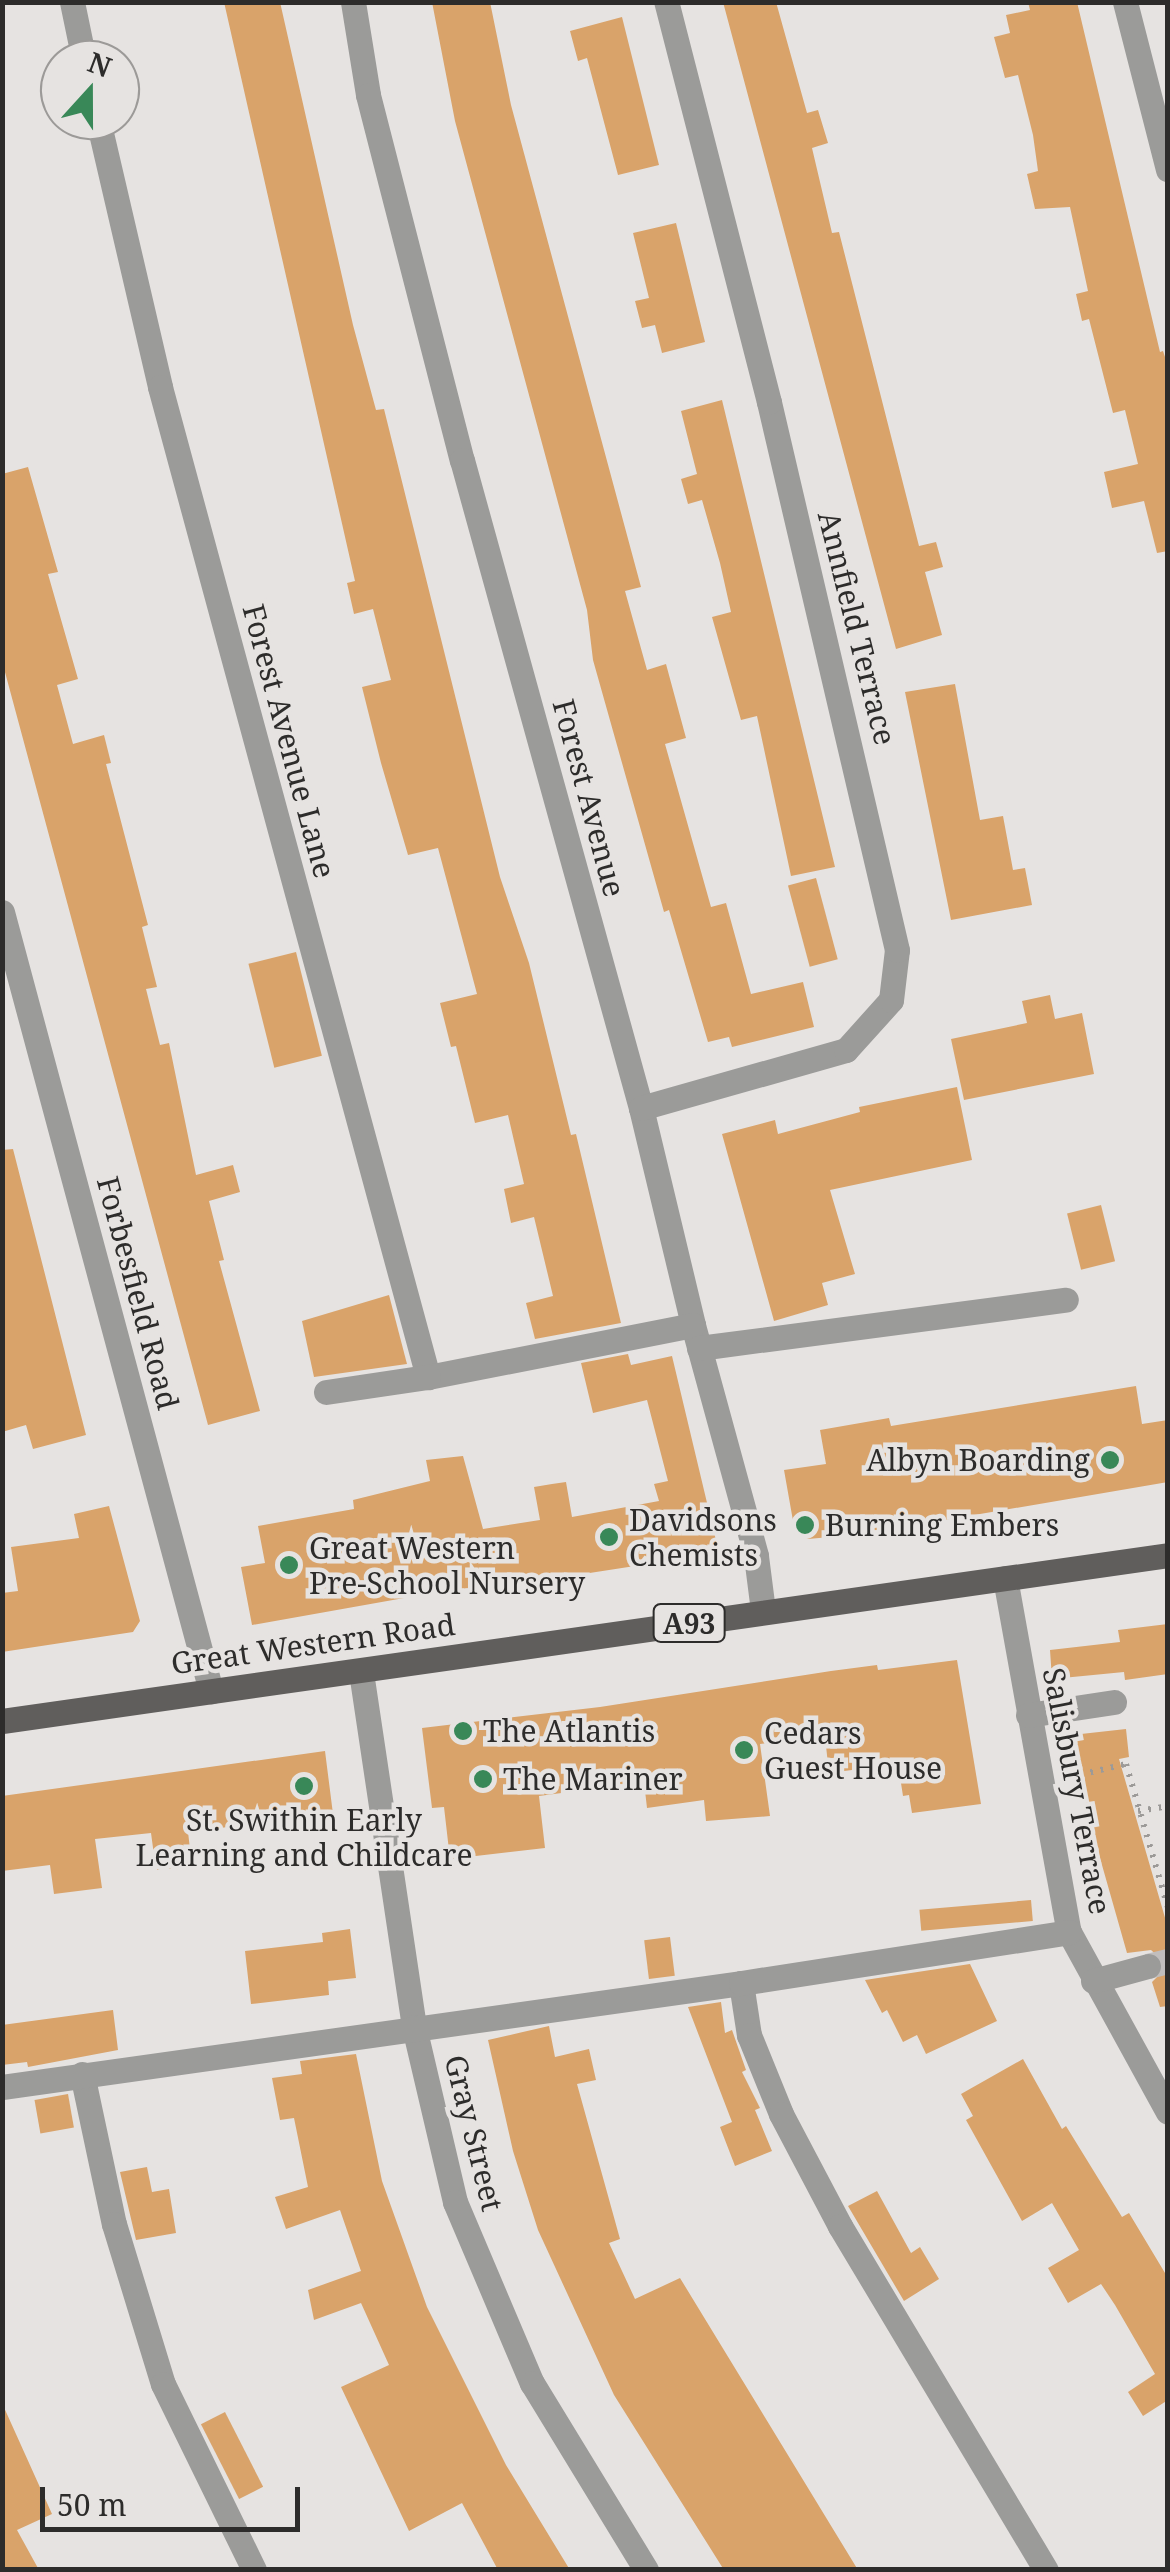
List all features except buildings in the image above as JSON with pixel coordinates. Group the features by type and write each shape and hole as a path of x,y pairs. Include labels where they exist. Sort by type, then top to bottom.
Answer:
{"main road":[{"name":"Great Western Road","path":"2,1721 1168,1555"}],"street":[{"path":"72,2 80,40"},
{"name":"Forest Avenue","path":"353,2 368,96 457,441 641,1108 696,1337 756,1556 763,1611"},
{"name":"Annfield Terrace","path":"641,1108 846,1050 891,1000 897,950 769,402 666,2"},
{"path":"1125,2 1156,81 1168,170"},
{"name":"Forest Avenue Lane","path":"103,140 165,406 428,1376"},
{"name":"Forbesfield Road","path":"2,912 211,1691"},
{"path":"326,1392 696,1337 1066,1300"},
{"name":"Salisbury Terrace","path":"1005,1578 1069,1932 1092,1981 1168,2112"},
{"name":"Gray Street","path":"361,1672 414,2027 455,2202 532,2384 646,2570"},
{"path":"1028,1715 1114,1702"},
{"path":"2,2086 741,1983 1069,1932"},
{"path":"1092,1981 1148,1966"},
{"path":"741,1983 749,2035 789,2130 840,2226 1046,2570"},
{"path":"82,2074 114,2224 162,2384 254,2570"}],"path":[{"path":"1040,1785 1126,1764 1168,1908"},
{"path":"1138,1812 1168,1806"}],"tunnel":[{"path":"1148,1966 1168,1961"}],"place":[{"name":"Albyn Boarding","path":"1110,1460"},
{"name":"Burning Embers","path":"805,1525"},
{"name":"Davidsons Chemists","path":"609,1537"},
{"name":"Great Western Pre-School Nursery","path":"289,1565"},
{"name":"The Atlantis","path":"463,1731"},
{"name":"Cedars Guest House","path":"744,1750"},
{"name":"The Mariner","path":"483,1779"},
{"name":"St. Swithin Early Learning and Childcare","path":"304,1786"}]}
